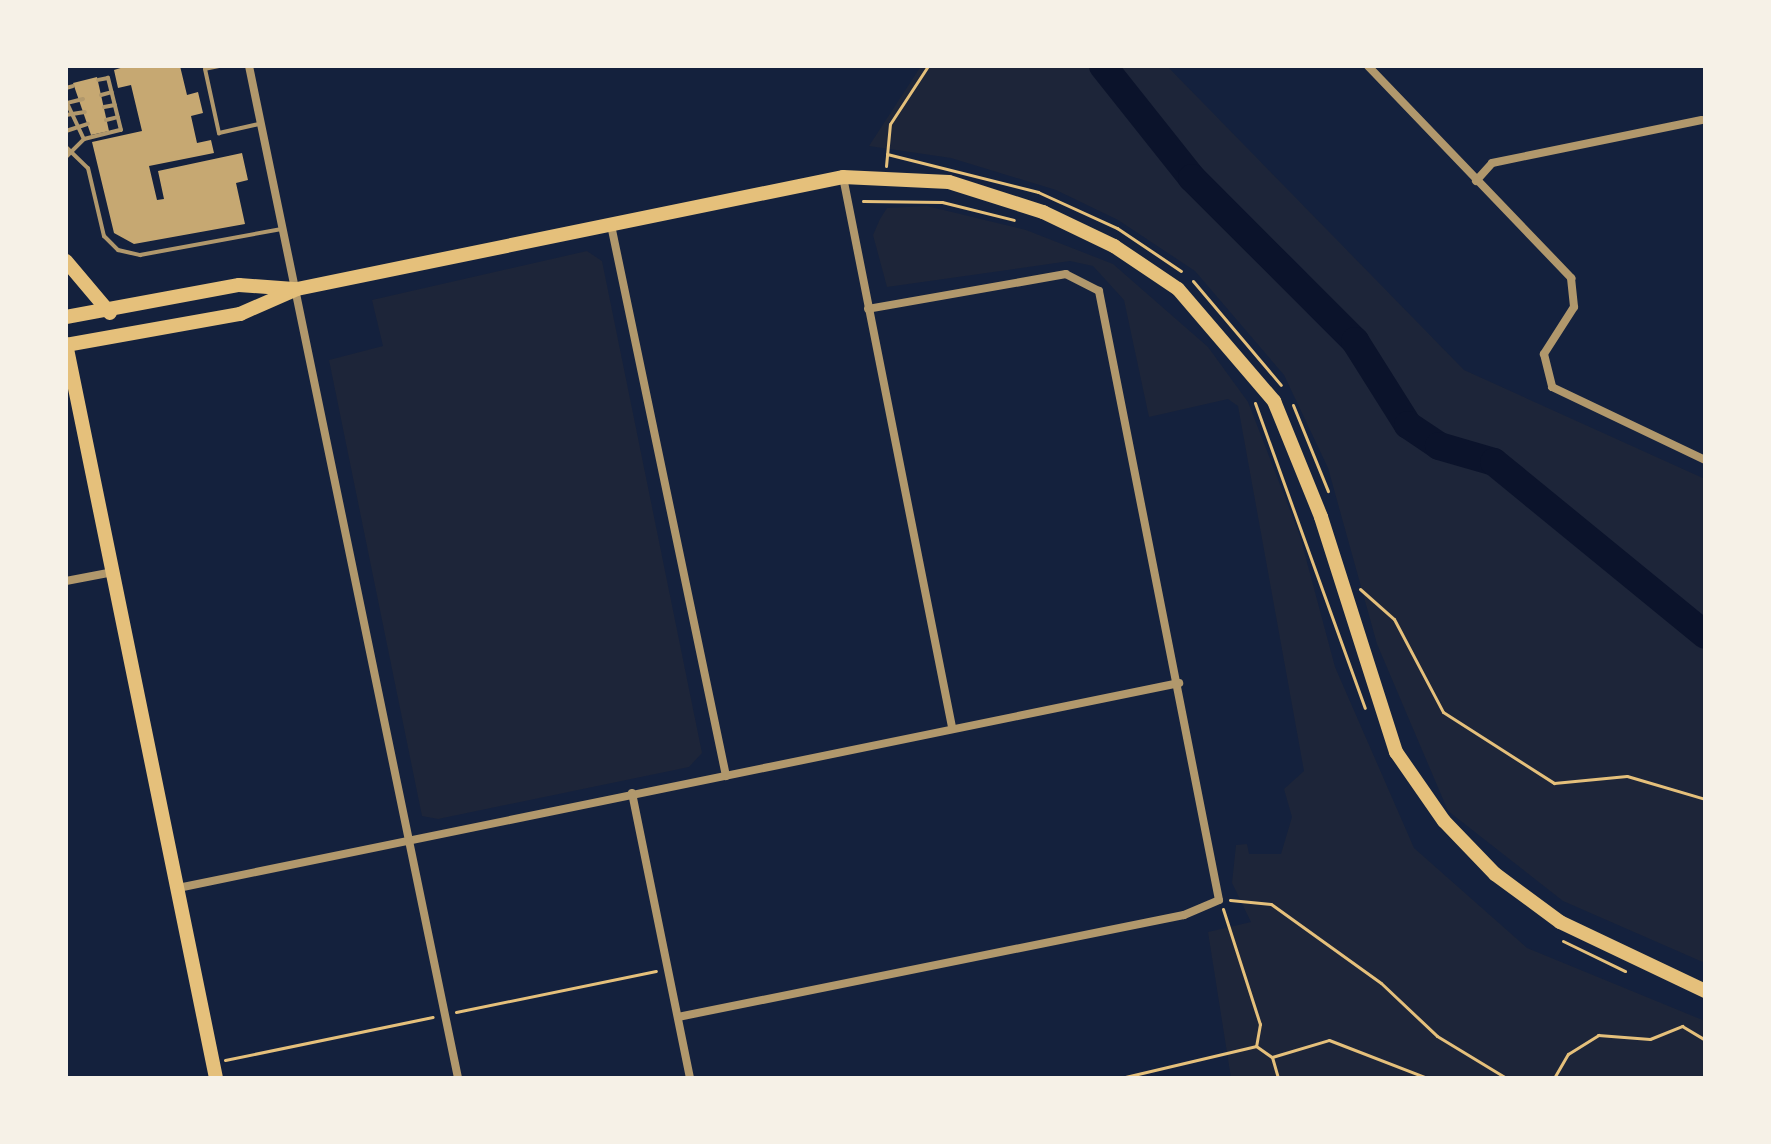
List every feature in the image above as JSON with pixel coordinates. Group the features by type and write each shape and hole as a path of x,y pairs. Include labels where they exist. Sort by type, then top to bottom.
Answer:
{"main road":[{"path":"216,1078 66,345 240,314 297,289 843,177 949,182 1043,212 1142,262 1193,302 1283,418 1396,752 1444,821 1495,874 1560,922 1705,991"},
{"path":"66,261 110,313"},
{"path":"66,317 110,313 239,285 297,289"}],"street":[{"path":"249,66 458,1078"},
{"path":"1368,66 1571,278 1574,307 1544,354 1552,387 1705,460"},
{"path":"1476,181 1492,163 1702,120"},
{"path":"843,177 952,727"},
{"path":"611,225 726,776"},
{"path":"678,1017 1184,915 1219,900 1179,683 1099,291 1066,274 868,309"},
{"path":"66,581 113,572"},
{"path":"178,888 952,727 1179,683"},
{"path":"632,793 690,1078"}],"lane":[{"path":"219,66 205,69 219,133 261,123"},
{"path":"66,157 84,139 121,130 108,78 98,80"},
{"path":"66,88 73,86"},
{"path":"101,95 112,92"},
{"path":"83,99 67,103 73,128 84,139"},
{"path":"104,107 115,105"},
{"path":"68,115 85,112"},
{"path":"106,120 118,117"},
{"path":"66,131 88,124"},
{"path":"66,147 88,168 104,236 118,250 140,255 284,229"}],"path":[{"path":"928,66 890,124 887,154 1038,192 1117,228 1189,278 1283,389"},
{"path":"863,201 942,202 1019,221"},
{"path":"1251,395 1371,722"},
{"path":"1290,400 1330,497"},
{"path":"1357,583 1394,619 1439,707 1563,787 1627,776 1705,799"},
{"path":"1256,1046 1260,1024 1248,976 1219,900 1271,904 1381,983 1437,1036 1506,1078"},
{"path":"1552,933 1641,978"},
{"path":"1554,1078 1568,1054 1598,1035 1650,1039 1682,1026 1705,1040"},
{"path":"1272,1057 1329,1040 1427,1078"},
{"path":"1121,1078 1256,1046 1272,1057 1278,1078"}],"shaded area":[{"path":"921,66 1167,66 1464,370 1705,479 1705,963 1563,901 1448,811 1377,644 1328,468 1284,375 1195,271 1118,220 1056,190 951,158 869,146"},
{"path":"927,206 1026,230 1113,264 1208,347 1248,402 1300,536 1335,667 1414,848 1527,948 1705,1021 1705,1078 1231,1078 1208,932 1251,922 1232,883 1236,845 1247,844 1249,854 1281,854 1292,817 1284,789 1304,771 1238,406 1228,399 1149,417 1124,300 1093,266 1070,261 887,287 873,235 880,219 887,208"},
{"path":"587,251 602,261 702,753 689,767 438,819 422,816 329,360 383,346 372,300"}],"building":[{"path":"127,66 180,66 187,95 198,92 203,113 191,116 197,143 211,140 214,153 149,166 157,200 164,199 158,171 242,153 248,180 236,183 245,224 134,244 114,233 92,142 142,131 131,85 118,88 114,70"},
{"path":"97,77 109,131 91,135 73,83"}],"waterway":[{"path":"1103,66 1192,178 1355,341 1408,425 1439,446 1494,462 1705,635"}]}
